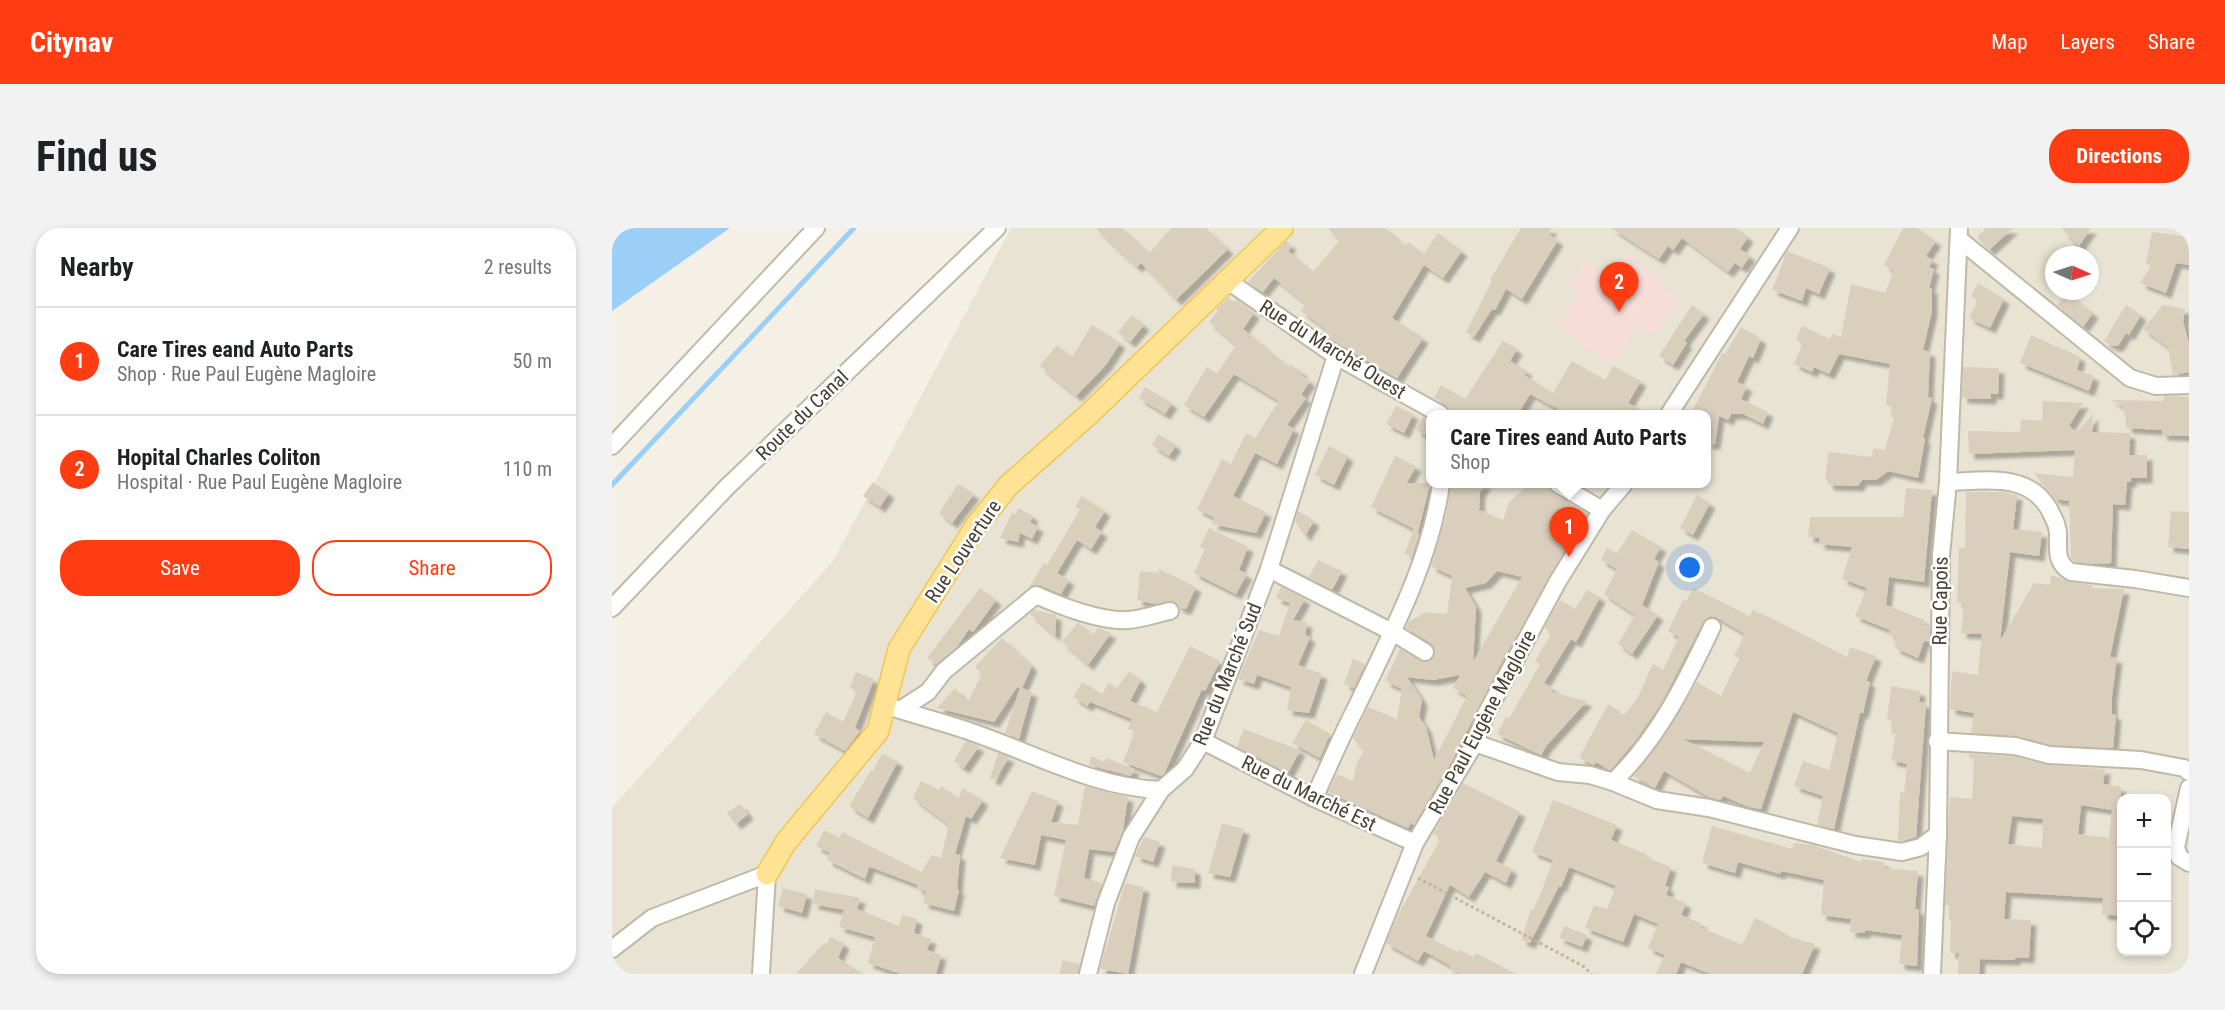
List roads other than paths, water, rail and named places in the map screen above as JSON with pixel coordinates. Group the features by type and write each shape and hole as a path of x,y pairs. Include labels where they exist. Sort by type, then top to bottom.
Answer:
{"main road":[{"name":"Rue Louverture","path":"767,874 786,842 878,731 892,707 899,650 976,526 1002,493 1282,228"}],"street":[{"path":"612,446 816,228"},
{"name":"Route du Canal","path":"612,608 727,487 997,228"},
{"path":"1671,410 1790,228"},
{"path":"1959,234 2130,378 2156,386 2189,385"},
{"name":"Rue Capois","path":"1932,974 1938,834 1937,741 1941,555 1948,482 1959,234"},
{"name":"Rue du Marché Ouest","path":"1228,281 1336,356 1433,410"},
{"name":"Rue du Marché Sud","path":"1088,974 1106,903 1131,837 1161,790 1185,769 1203,741 1269,569 1336,356"},
{"path":"1948,482 2011,480 2029,487 2044,500 2058,525 2058,560 2062,567 2071,572 2189,588"},
{"path":"1314,798 1394,633 1437,510 1440,488"},
{"path":"1566,488 1602,510"},
{"name":"Rue Paul Eugène Magloire","path":"1363,974 1406,871 1415,843 1475,743 1486,714 1552,591 1602,510 1620,488"},
{"path":"1269,569 1394,633 1425,652"},
{"path":"892,707 928,692 944,671 1036,595 1058,605 1114,619 1127,620 1170,611"},
{"path":"1613,782 1632,763 1678,698 1712,627"},
{"path":"892,707 977,734 1053,764 1131,789 1161,790"},
{"name":"Rue du Marché Est","path":"1203,741 1314,798 1415,843"},
{"path":"1937,741 2015,746 2049,755 2141,760 2184,768 2189,772"},
{"path":"1475,743 1558,772 1590,775 1613,782 1657,800 1709,808 1879,849 1902,852 1921,847 1938,834"},
{"path":"2189,788 2176,847 2179,857 2189,863"},
{"path":"612,949 652,918 767,874 761,974"}],"water":[{"path":"612,228 730,228 612,311"}],"waterway":[{"path":"612,485 854,228"}],"place":[{"name":"Hopital Charles Coliton","path":"1619,312"},
{"name":"Care Tires eand Auto Parts","path":"1569,557"}]}
